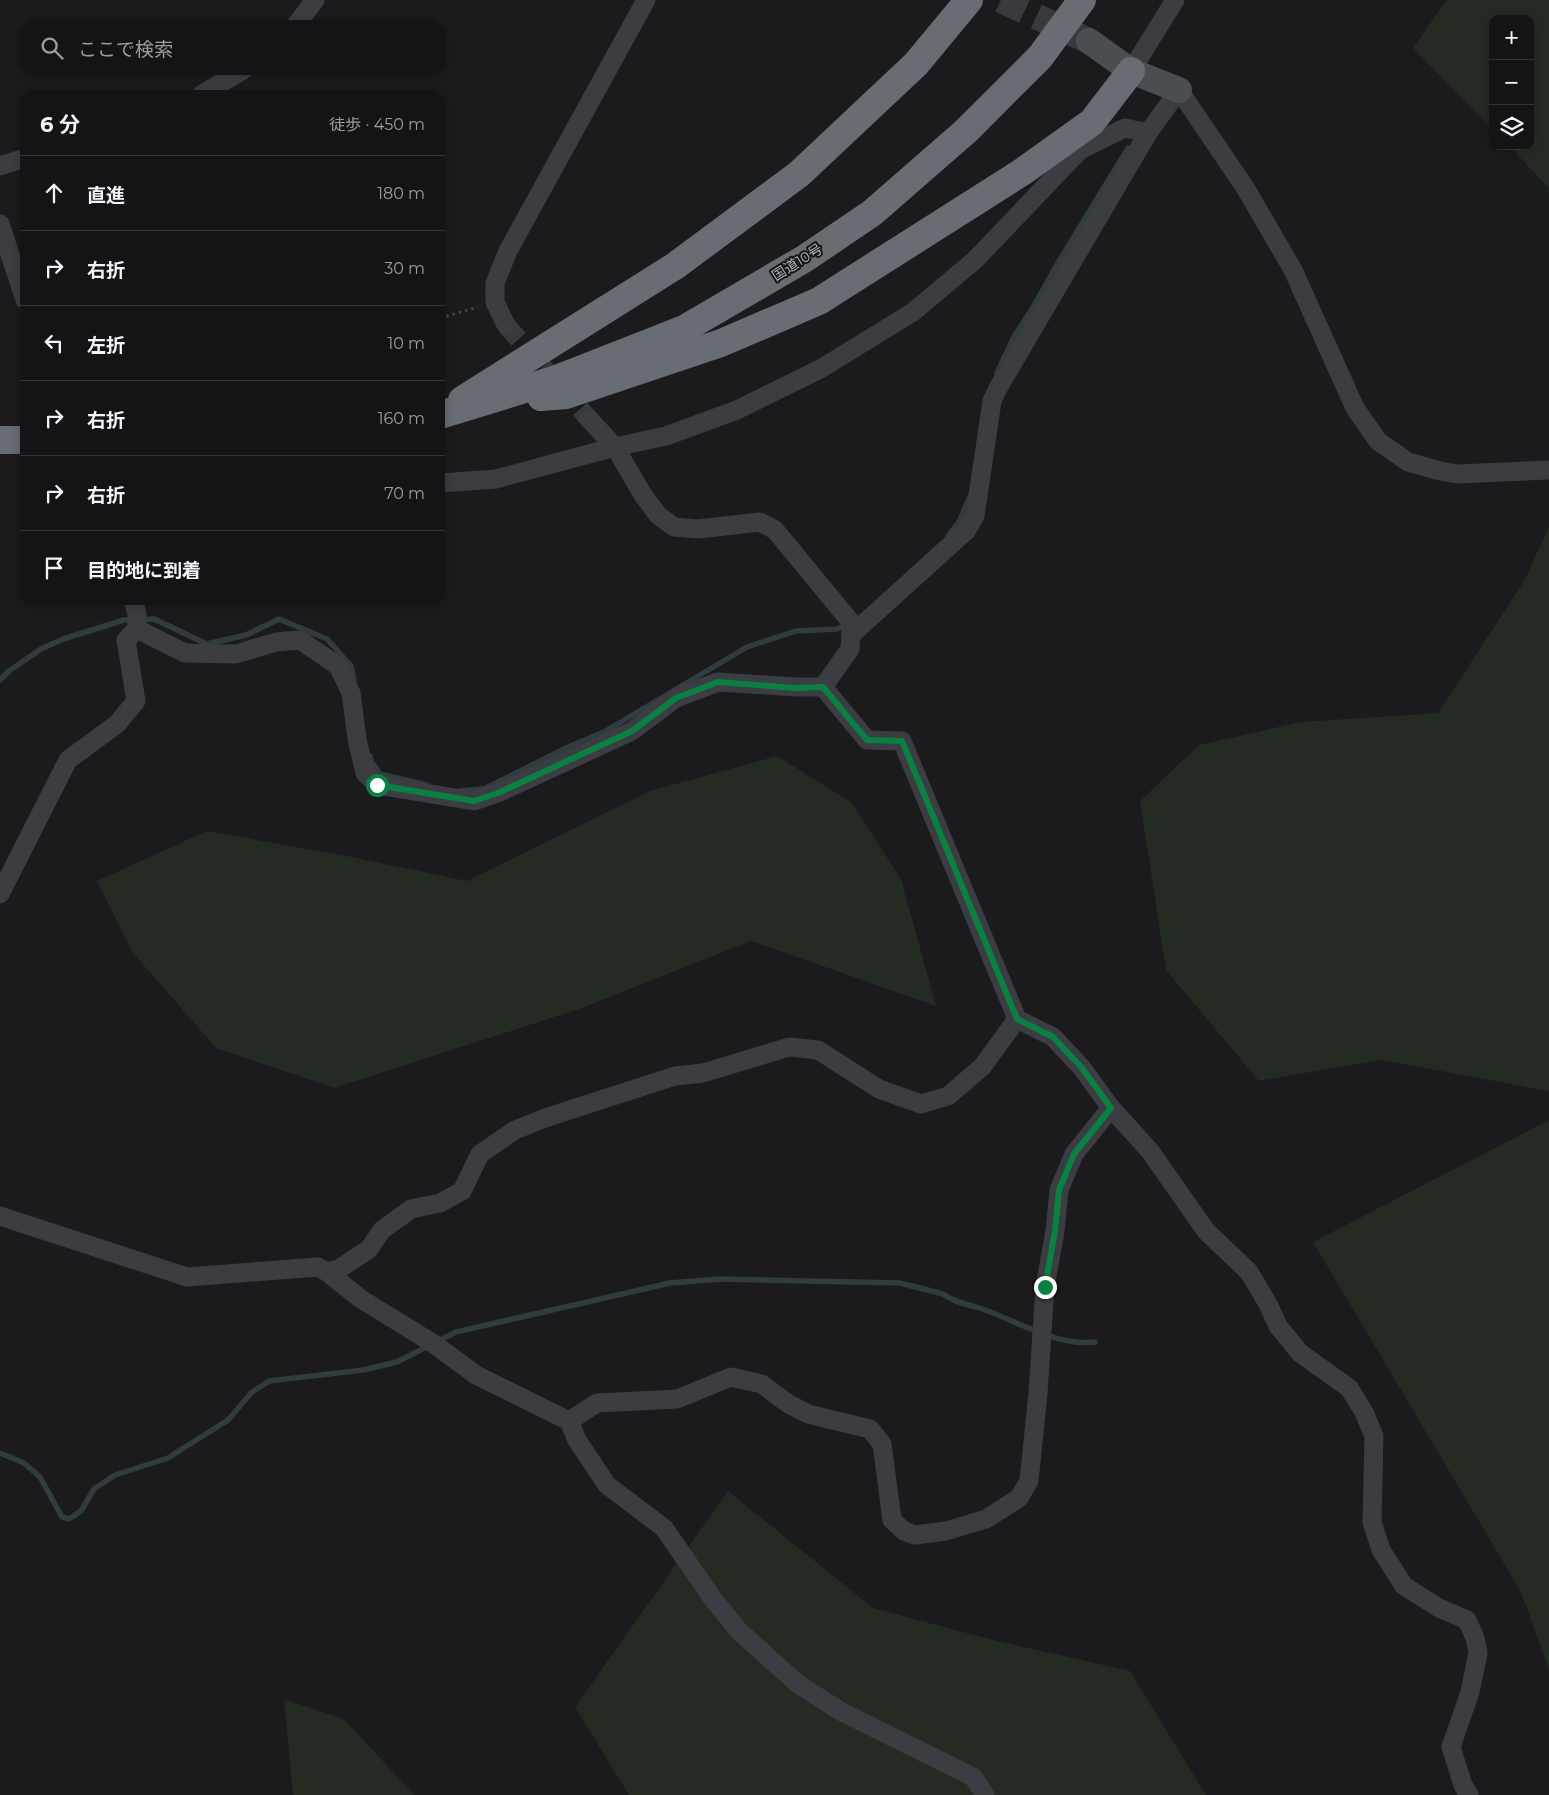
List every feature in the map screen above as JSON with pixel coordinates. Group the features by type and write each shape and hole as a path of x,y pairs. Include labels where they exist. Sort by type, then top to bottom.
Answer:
{"highway":[{"path":"445,412 674,266 799,174 916,64 969,0"},
{"name":"国道10号","path":"445,414 554,380 684,329 804,259 872,213 966,131 1040,57 1082,0"},
{"path":"489,401 566,396 721,343 819,301 1022,172 1092,122 1131,71"},
{"path":"0,440 20,440"}],"street":[{"path":"300,20 315,0"},
{"path":"506,325 495,302 495,283 508,251 646,0"},
{"path":"1131,71 1175,0"},
{"path":"1089,41 1131,71 1179,90 1246,189 1293,270 1354,408 1378,441 1408,462 1440,471 1458,474 1549,470"},
{"path":"209,90 235,75"},
{"path":"852,635 966,531 975,516 992,401 998,388 1148,133 1179,90"},
{"path":"445,483 496,479 666,436 737,410 822,368 912,312 975,260 1080,150 1125,128 1148,133"},
{"path":"0,166 20,160"},
{"path":"0,224 20,285"},
{"path":"589,418 615,448 642,495 658,515 674,527 698,530 760,522 775,530 850,621 852,635 850,649 823,687"},
{"path":"0,894 68,760 117,724 136,701 126,640 137,629 137,614 134,605"},
{"path":"137,629 185,653 236,654 276,642 300,640 338,666 351,693 365,773 377,785 474,801 498,793 632,731 676,698 718,682 796,688 823,687"},
{"path":"823,687 867,740 902,741 1017,1019 1053,1037 1082,1068 1111,1108 1150,1150 1206,1231 1249,1272 1268,1304 1278,1326 1300,1354 1349,1388 1364,1412 1374,1436 1372,1522 1381,1550 1404,1586 1439,1608 1467,1620 1475,1638 1478,1653 1470,1692 1451,1747 1463,1785 1469,1795"},
{"path":"327,1272 339,1269 369,1250 382,1230 411,1209 440,1203 462,1191 480,1154 515,1130 548,1117 675,1076 703,1072 789,1047 818,1050 879,1089 921,1104 948,1096 982,1067 1017,1019"},
{"path":"569,1421 597,1403 677,1399 731,1377 762,1384 787,1403 808,1414 870,1429 882,1444 892,1520 904,1530 915,1536 946,1531 986,1519 1019,1498 1029,1482 1038,1393 1045,1287 1055,1231 1059,1190 1074,1154 1111,1108"},
{"path":"0,1216 187,1277 318,1266 361,1299 434,1344 476,1375 569,1421 577,1440 607,1485 664,1528 713,1599 740,1631 785,1673 798,1684 840,1711 973,1777 985,1795"}],"path":[{"path":"445,317 495,302"}],"shaded area":[{"path":"1449,0 1549,0 1549,188 1513,150 1534,150 1534,15 1489,15 1489,126 1413,48 1445,2"},
{"path":"1549,527 1549,1091 1381,1060 1259,1081 1166,970 1140,801 1199,745 1301,722 1438,713 1524,581"},
{"path":"777,756 851,802 901,879 936,1006 751,941 579,1009 334,1088 216,1048 132,952 97,881 207,831 352,857 467,881 650,791"},
{"path":"1549,1120 1549,1670 1521,1592 1313,1242"},
{"path":"728,1491 873,1608 993,1640 1130,1671 1206,1795 629,1795 575,1707"},
{"path":"284,1699 344,1719 414,1795 293,1795"}],"waterway":[{"path":"997,373 1015,335 1128,148"},
{"path":"948,536 959,522 970,496"},
{"path":"0,680 9,671 41,649 63,639 124,620 154,619 207,644 246,635 279,619 327,639 351,666 354,681"},
{"path":"460,791 484,789 568,747 604,732 747,647 796,631 837,629 848,624"},
{"path":"370,756 371,761 380,774 427,785"},
{"path":"0,1453 24,1463 40,1477 62,1517 69,1519 81,1511 94,1489 115,1475 168,1458 228,1420 252,1392 269,1381 363,1370 397,1362 456,1332 670,1283 720,1279 900,1283 943,1294 958,1302 985,1310 1066,1341 1095,1342"}],"tunnel":[{"path":"1001,0 1089,41"},
{"path":"506,325 589,419"}],"route":[{"path":"377,785 474,801 498,793 632,731 676,698 718,682 796,688 823,687 867,740 902,741 1017,1019 1053,1037 1082,1068 1111,1108 1074,1154 1059,1190 1055,1231 1045,1287"}]}
